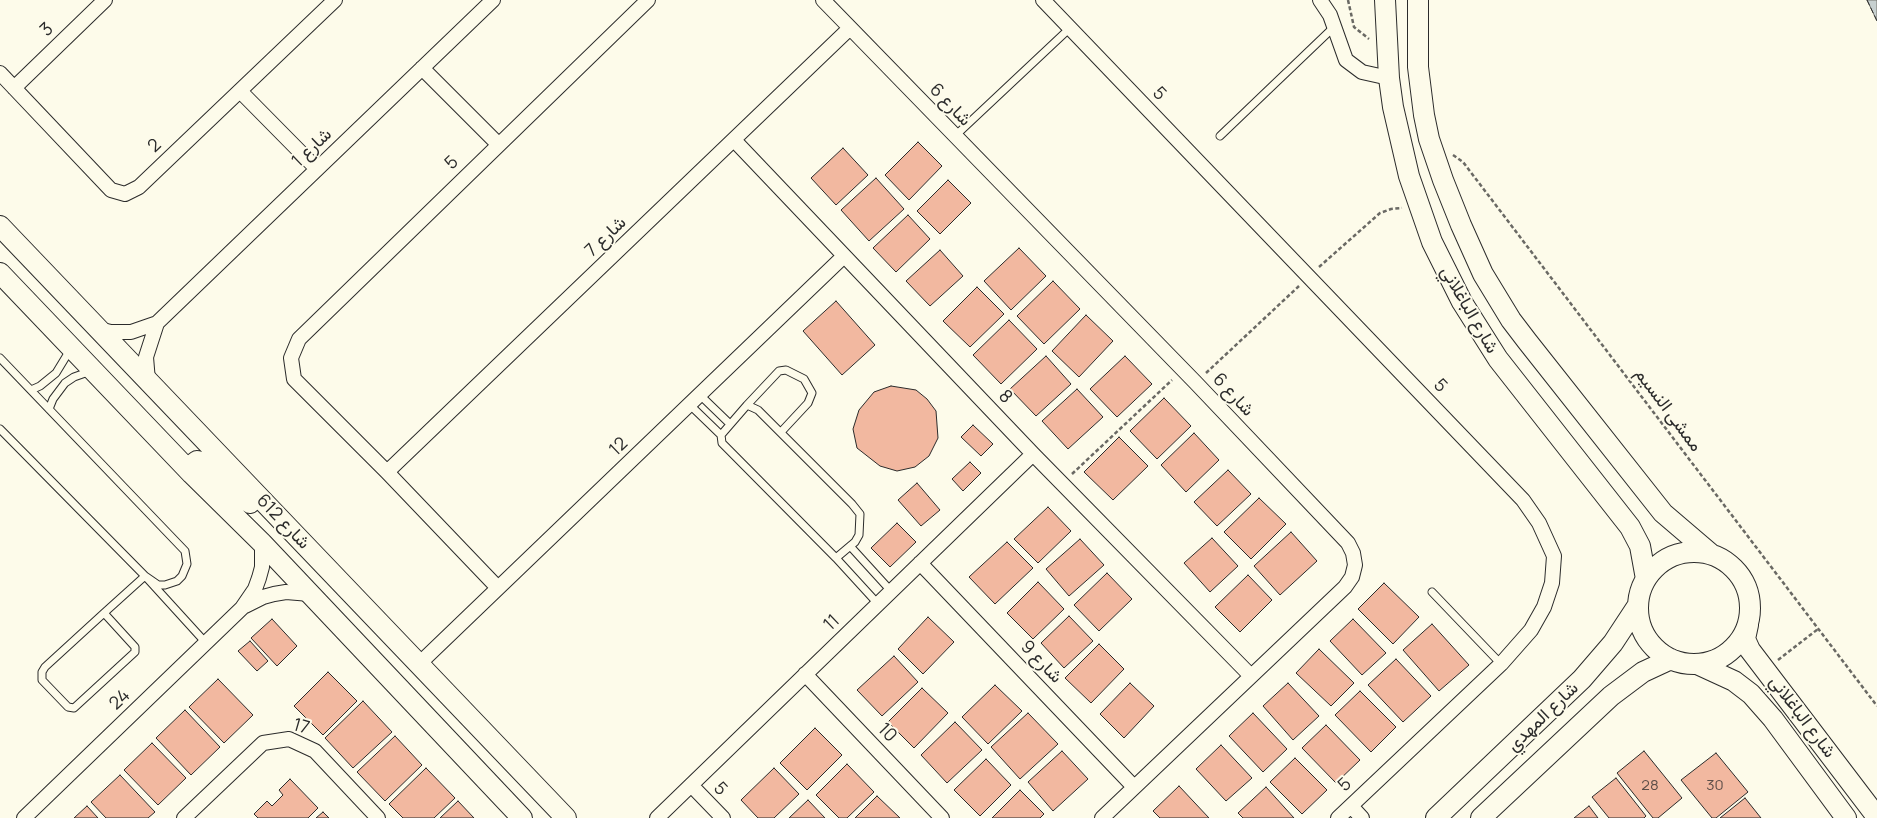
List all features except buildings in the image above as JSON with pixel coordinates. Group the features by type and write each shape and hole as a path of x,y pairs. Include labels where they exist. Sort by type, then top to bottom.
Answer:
{"street":[{"name":"3","path":"14,88 105,0"},
{"name":"2","path":"0,73 111,190 125,194 140,187 335,0"},
{"name":"شارع 1","path":"98,328 111,332 131,332 157,323 493,0"},
{"name":"5","path":"387,472 294,379 291,358 299,339 648,0"},
{"name":"شارع 6","path":"823,0 1183,370 1348,543 1353,553 1352,577 1345,587 1102,818"},
{"name":"5","path":"1043,0 1523,500 1539,524 1554,556 1552,583 1544,607 1531,630 1501,664 1338,818"},
{"path":"1320,0 1330,15 1343,55 1350,64 1362,72 1389,78"},
{"name":"شارع الباغلاني","path":"1385,0 1389,78 1398,133 1408,176 1446,272 1462,302 1498,359 1630,527 1640,546 1646,579"},
{"name":"شارع الباغلاني","path":"1418,0 1418,66 1424,116 1442,180 1471,250 1511,320 1663,513 1711,554"},
{"name":"شارع 7","path":"387,472 850,28"},
{"path":"422,68 498,144"},
{"path":"240,91 317,169"},
{"name":"8","path":"734,140 1033,454 1251,676"},
{"name":"شارع 612","path":"0,226 566,818"},
{"name":"12","path":"419,664 844,256"},
{"name":"شارع 612","path":"0,273 192,474 262,543 522,818"},
{"name":"شارع 1","path":"148,381 146,357 157,323"},
{"name":"11","path":"657,818 1033,454"},
{"path":"192,474 193,464 197,461 201,462 256,508 291,530"},
{"path":"387,472 498,588"},
{"name":"24","path":"24,818 242,608 249,599 259,578 262,561 262,543"},
{"path":"1686,552 1711,554 1732,567 1740,576 1750,599 1747,628 1739,642 1727,653 1713,661 1697,664 1683,663 1659,652 1650,642 1643,631 1639,618 1639,596 1646,579 1653,569 1663,561 1686,552"},
{"name":"شارع 9","path":"920,564 1134,787"},
{"name":"24","path":"242,608 257,599 274,594 286,592 310,594"},
{"name":"شارع المهدي","path":"1436,818 1582,679 1613,643 1638,605"},
{"name":"شارع الباغلاني","path":"1750,612 1745,639 1750,650 1877,817"},
{"name":"شارع المهدي","path":"1481,818 1611,696 1643,672 1671,659"},
{"name":"شارع الباغلاني","path":"1697,664 1734,681 1751,694 1773,719 1846,818"},
{"name":"10","path":"806,674 942,818"},
{"path":"405,696 496,770 501,772 507,768 508,757"},
{"name":"17","path":"184,818 263,743 288,739 315,751 378,818"},
{"name":"5","path":"691,785 723,818"},
{"path":"1351,806 1362,818"}],"lane":[{"path":"1220,136 1335,26"},
{"path":"955,136 1070,28"},
{"path":"31,390 40,386 56,373 67,357 71,347"},
{"path":"0,358 185,551 187,558 186,570 177,581 171,584 158,585 145,576"},
{"path":"721,435 779,372 786,370 804,378 812,393 808,403 781,432"},
{"path":"49,409 53,399 65,383 74,377 93,371"},
{"path":"700,395 730,424"},
{"path":"690,405 721,435 722,442 836,558 879,605"},
{"path":"747,405 758,410 781,432 860,514 859,534 850,546 836,558"},
{"path":"0,429 145,576 206,643"},
{"path":"850,546 892,592"},
{"path":"104,613 135,647 135,652 74,708 68,707 42,680 42,672 45,667 104,613 145,576"},
{"path":"1432,592 1501,664"}],"path":[{"path":"1348,0 1354,27 1388,54"},
{"name":"ممشى النسيم","path":"1429,139 1463,162 1877,706"},
{"path":"1062,483 1183,370"},
{"path":"1766,670 1818,629"}],"shaded area":[{"path":"1867,0 1877,0 1877,21"}],"fence":[{"path":"1867,0 1877,21"}]}
